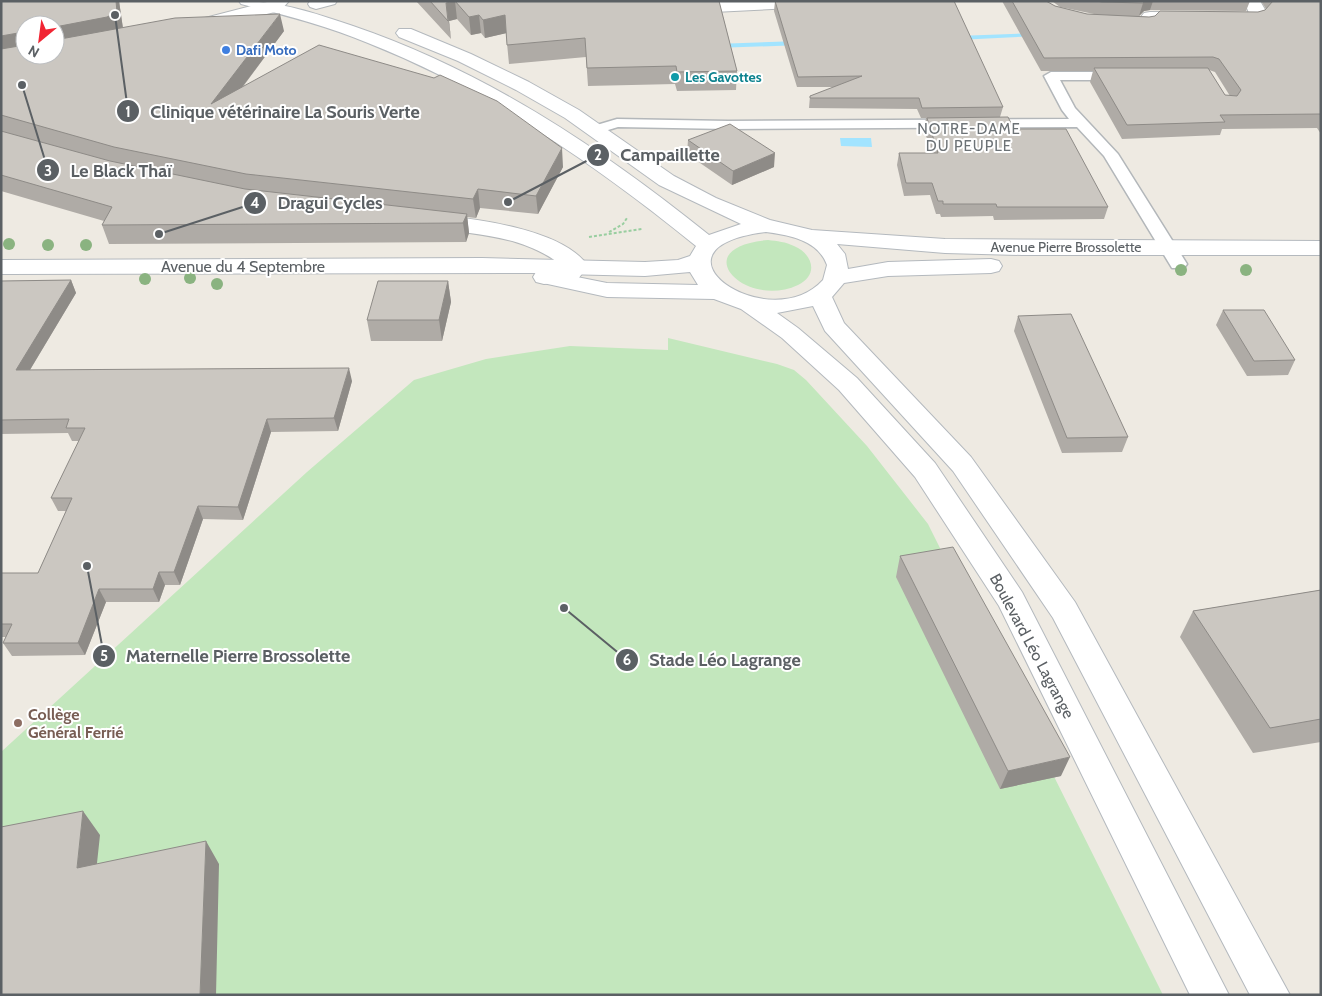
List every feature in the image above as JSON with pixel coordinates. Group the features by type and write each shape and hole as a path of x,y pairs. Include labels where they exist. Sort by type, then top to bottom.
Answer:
{"main road":[{"path":"247,1 278,4 317,2 374,21 462,55 525,87 595,130 654,173 680,188 766,226 797,231 811,236 825,245 834,255 838,267 828,287 806,301 785,306 748,303 720,292 708,282 701,271 704,252"},
{"path":"683,1 714,7 833,1"},
{"path":"1098,22 1145,22 1150,17 1254,18 1259,13 1252,1"},
{"path":"195,25 278,4 362,34 477,84 570,142 647,196 704,252"},
{"path":"414,218 472,225 538,241 568,257 577,266"},
{"path":"486,265 664,269 682,267 704,252 719,237 732,231 766,226"},
{"name":"Avenue Pierre Brossolette","path":"811,236 944,246 1321,264"},
{"name":"Avenue Pierre Brossolette","path":"828,287 888,269 1321,248"},
{"path":"486,265 607,290 720,292"},
{"name":"Avenue du 4 Septembre","path":"1,267 486,265"},
{"path":"544,277 570,274 577,266"},
{"path":"828,287 833,326 962,464 1064,610 1271,995"},
{"name":"Boulevard Léo Lagrange","path":"748,303 790,333 848,384 925,470 955,514 1011,600 1210,995"}],"lane":[{"path":"1139,76 1051,76 1070,110 1110,154 1173,256"},
{"path":"595,130 617,123 1081,123"}],"path":[{"path":"598,236 623,224 629,214"},
{"path":"584,237 651,228"}],"green space":[{"path":"768,240 791,245 806,254 811,270 805,281 778,291 759,290 743,284 732,274 727,264 730,254 743,245"},
{"path":"668,338 777,364 794,370 806,380 867,446 928,524 1163,995 1,995 1,752 307,472 414,380 486,359 570,346 668,350"}],"water":[{"path":"840,138 871,138 872,147 841,146"}],"building":[{"path":"1,1 116,1 117,12 107,17 65,25 65,15 15,15 15,34 1,36"},
{"path":"430,1 455,1 446,3 448,21"},
{"path":"455,1 719,1 737,71 677,72 676,66 587,68 585,38 507,45 505,15 483,20 479,15 469,17"},
{"path":"775,1 954,1 1003,107 922,108 919,98 810,98 810,96 862,76 798,77"},
{"path":"1012,1 1046,1 1055,6 1087,14 1149,17 1155,16 1160,11 1258,12 1265,10 1273,1 1321,1 1321,114 1220,115 1225,122 1127,125 1094,68 1208,68 1225,95 1237,96 1241,90 1219,59 1213,57 1044,58"},
{"path":"1096,1 1145,1 1143,3"},
{"path":"280,14 211,104 319,45 434,78 440,75 497,101 562,148 536,196 478,189 473,199 246,174 114,147 1,115 1,49 15,47 15,65 65,65 65,38 175,18"},
{"path":"1008,117 1014,129 1066,129 1108,207 997,207 996,204 943,204 943,201 938,201 932,183 906,183 899,153 938,153 927,118"},
{"path":"730,124 775,153 733,171 688,140"},
{"path":"1,131 110,161 245,189 467,214 463,223 102,225 112,207 1,175"},
{"path":"71,280 16,370 349,368 334,418 267,419 238,507 198,506 174,572 159,572 153,589 99,589 78,643 3,643 12,624 1,624 1,573 38,573 72,498 51,498 85,428 66,428 69,419 1,420 1,281"},
{"path":"378,281 448,281 439,320 367,320"},
{"path":"1223,310 1264,310 1295,360 1254,361"},
{"path":"1071,314 1128,437 1067,438 1018,316"},
{"path":"953,547 1070,757 1008,771 900,556"},
{"path":"1321,590 1321,719 1270,728 1193,611"},
{"path":"83,811 77,868 206,841 200,995 1,995 1,827"}],"waterway":[{"path":"957,38 1036,35"},
{"path":"715,46 799,43"}],"place":[{"name":"Clinique vétérinaire La Souris Verte","path":"115,15"},
{"name":"Dafi Moto","path":"226,50"},
{"name":"Les Gavottes","path":"675,77"},
{"name":"Le Black Thaï","path":"22,85"},
{"name":"Campaillette","path":"508,202"},
{"name":"Dragui Cycles","path":"159,234"},
{"name":"Maternelle Pierre Brossolette","path":"87,566"},
{"name":"Stade Léo Lagrange","path":"564,608"},
{"name":"Collège Général Ferrié","path":"18,723"}],"district":[{"name":"NOTRE-DAME DU PEUPLE","path":"969,138"}]}
